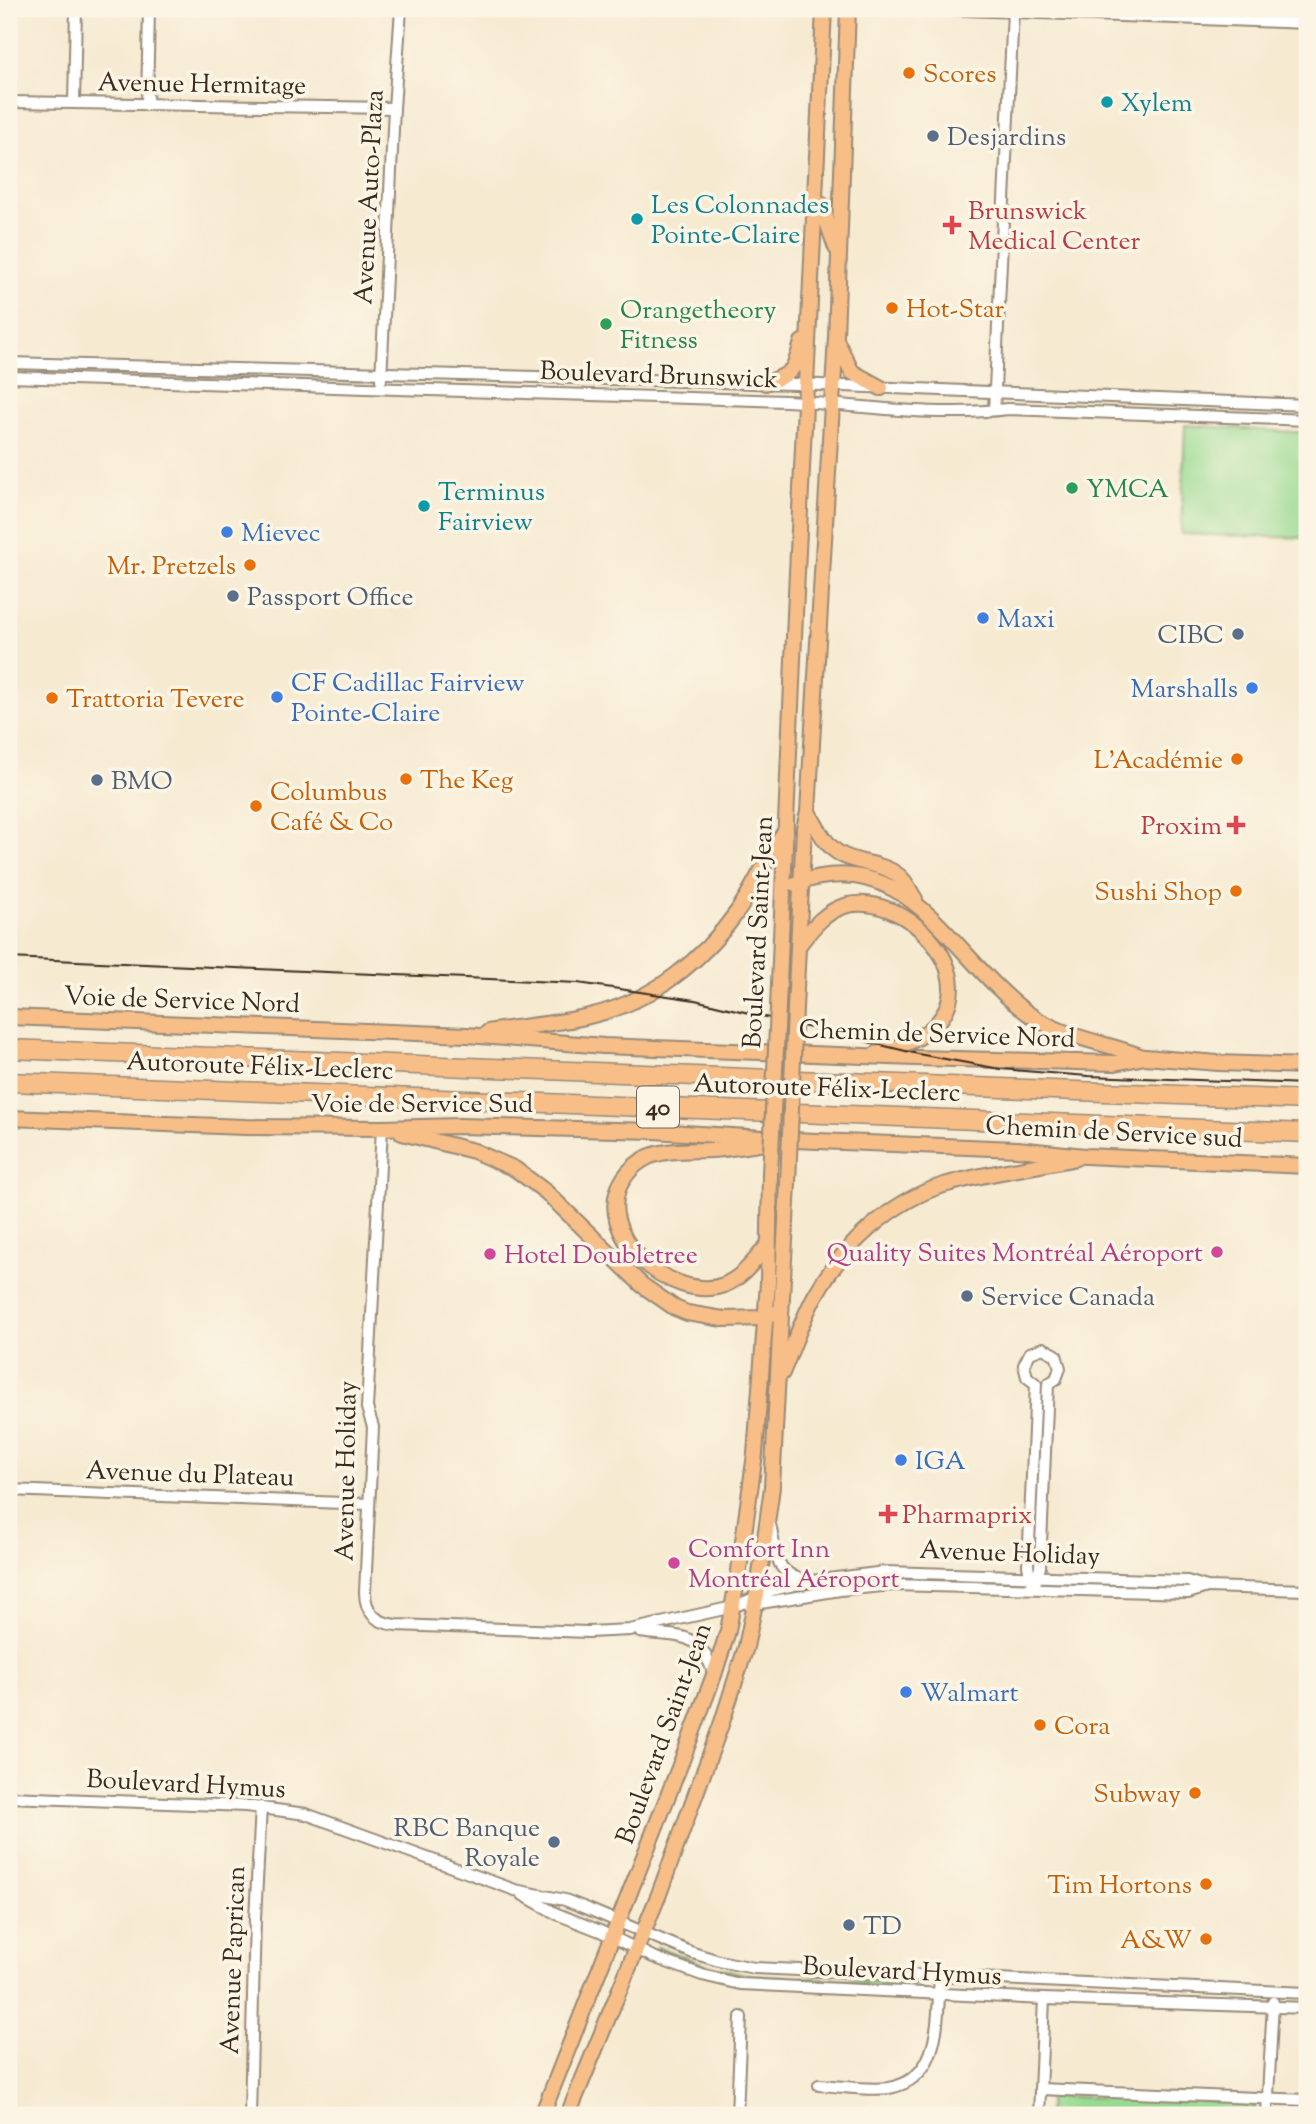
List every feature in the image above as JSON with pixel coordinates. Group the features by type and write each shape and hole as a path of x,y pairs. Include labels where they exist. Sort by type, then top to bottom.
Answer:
{"highway":[{"name":"Autoroute Félix-Leclerc","path":"9,1049 1307,1100"},
{"name":"Autoroute Félix-Leclerc","path":"9,1082 1307,1133"}],"main road":[{"name":"Boulevard Saint-Jean","path":"542,2115 714,1675 733,1607 749,1505 768,1270 824,9"},
{"name":"Boulevard Saint-Jean","path":"568,2115 643,1932 722,1722 746,1647 769,1518 782,1307 804,828 808,811 836,337 848,9"},
{"path":"815,201 822,203 825,208 839,257"},
{"path":"765,383 783,377 796,364 810,303"},
{"path":"836,337 852,372 881,388"},
{"path":"808,811 832,848 850,859 875,865 902,879 918,903 1008,996 1027,1012 1067,1034 1116,1046 1145,1057"},
{"path":"467,1035 593,1015 654,990 695,959 723,931 747,897 770,851 786,830"},
{"path":"784,888 801,881 834,875 855,876 890,886 918,903"},
{"path":"799,945 820,920 831,912 849,905 867,904 890,911 912,923 940,953 951,985 947,1006 937,1023 913,1040 868,1057"},
{"name":"Voie de Service Nord","path":"9,1017 354,1030"},
{"name":"Chemin de Service Nord","path":"354,1030 467,1035 604,1046 868,1057 1115,1063 1145,1057 1307,1066"},
{"name":"Voie de Service Sud","path":"9,1118 245,1127 459,1126 600,1129 713,1133 793,1140"},
{"path":"382,1128 460,1147 515,1169 546,1192 642,1285 676,1308 710,1318 765,1318 782,1307"},
{"path":"767,1246 744,1273 726,1284 705,1288 687,1285 659,1273 632,1250 616,1220 616,1198 621,1183 631,1169 655,1154 793,1140"},
{"name":"Chemin de Service sud","path":"793,1140 977,1147 1085,1156 1307,1166"},
{"path":"778,1381 822,1284 848,1251 888,1214 921,1194 944,1185 1085,1156"}],"street":[{"path":"74,103 76,9"},
{"path":"147,105 149,9"},
{"name":"Avenue Auto-Plaza","path":"381,388 401,9"},
{"path":"938,9 1307,23"},
{"path":"995,410 1013,11"},
{"name":"Avenue Hermitage","path":"9,103 394,108"},
{"name":"Boulevard Brunswick","path":"9,363 807,384 1307,405"},
{"name":"Boulevard Brunswick","path":"9,377 806,402 981,412 1008,409 1307,420"},
{"name":"Avenue Holiday","path":"382,1128 367,1408 373,1427 365,1599 370,1613 379,1621 397,1625 556,1631 631,1630 756,1600 893,1585 1188,1593 1206,1587"},
{"path":"1034,1588 1034,1575 1040,1567 1042,1384"},
{"name":"Avenue du Plateau","path":"9,1490 369,1504"},
{"path":"769,1518 780,1568 793,1578 812,1581"},
{"name":"Avenue Holiday","path":"756,1600 773,1590 812,1581 900,1571 1187,1581 1206,1587 1307,1590"},
{"path":"631,1630 692,1640 706,1653 714,1675"},
{"name":"Boulevard Hymus","path":"9,1797 261,1807 295,1812 330,1822 515,1890 565,1900 701,1955 754,1968 1307,1993"},
{"name":"Avenue Paprican","path":"250,2115 261,1807"},
{"name":"Boulevard Hymus","path":"515,1890 557,1914 636,1948 702,1975 740,1984 1044,2000 1307,2008"},
{"path":"818,2085 886,2088 901,2085 913,2077 932,2054 940,1976"},
{"path":"1157,2004 1158,1987"},
{"path":"1267,2115 1273,1992"},
{"path":"1040,2115 1044,2000"},
{"path":"737,2115 741,2017"},
{"path":"1041,2089 1307,2100"}],"green space":[{"path":"107,374 363,380 363,382"},
{"path":"1185,425 1307,433 1307,538 1181,534"},
{"path":"657,1947 706,1965 750,1975 924,1983 924,1986 771,1981 697,1966 656,1950"},
{"path":"1049,2096 1256,2102 1256,2115 1048,2115"}],"tram line":[{"path":"9,958 578,983 695,1000 918,1054 1000,1069 1088,1076 1307,1084"}],"place":[{"name":"Scores","path":"909,73"},
{"name":"Xylem","path":"1107,102"},
{"name":"Desjardins","path":"933,136"},
{"name":"Les Colonnades Pointe-Claire","path":"637,219"},
{"name":"Brunswick Medical Center","path":"952,225"},
{"name":"Hot-Star","path":"892,308"},
{"name":"Orangetheory Fitness","path":"606,324"},
{"name":"YMCA","path":"1072,488"},
{"name":"Terminus Fairview","path":"424,506"},
{"name":"Mievec","path":"227,532"},
{"name":"Mr. Pretzels","path":"250,565"},
{"name":"Passport Office","path":"233,596"},
{"name":"Maxi","path":"983,618"},
{"name":"CIBC","path":"1238,634"},
{"name":"Marshalls","path":"1252,688"},
{"name":"CF Cadillac Fairview Pointe-Claire","path":"277,697"},
{"name":"Trattoria Tevere","path":"52,698"},
{"name":"L'Académie","path":"1237,759"},
{"name":"The Keg","path":"406,779"},
{"name":"BMO","path":"97,780"},
{"name":"Columbus Café & Co","path":"256,806"},
{"name":"Proxim","path":"1236,825"},
{"name":"Sushi Shop","path":"1236,891"},
{"name":"Quality Suites Montréal Aéroport","path":"1217,1252"},
{"name":"Hotel Doubletree","path":"490,1254"},
{"name":"Service Canada","path":"967,1296"},
{"name":"IGA","path":"901,1460"},
{"name":"Pharmaprix","path":"888,1514"},
{"name":"Comfort Inn Montréal Aéroport","path":"674,1563"},
{"name":"Walmart","path":"906,1692"},
{"name":"Cora","path":"1040,1725"},
{"name":"Subway","path":"1195,1793"},
{"name":"RBC Banque Royale","path":"554,1842"},
{"name":"Tim Hortons","path":"1206,1884"},
{"name":"TD","path":"849,1925"},
{"name":"A&W","path":"1206,1939"}]}
